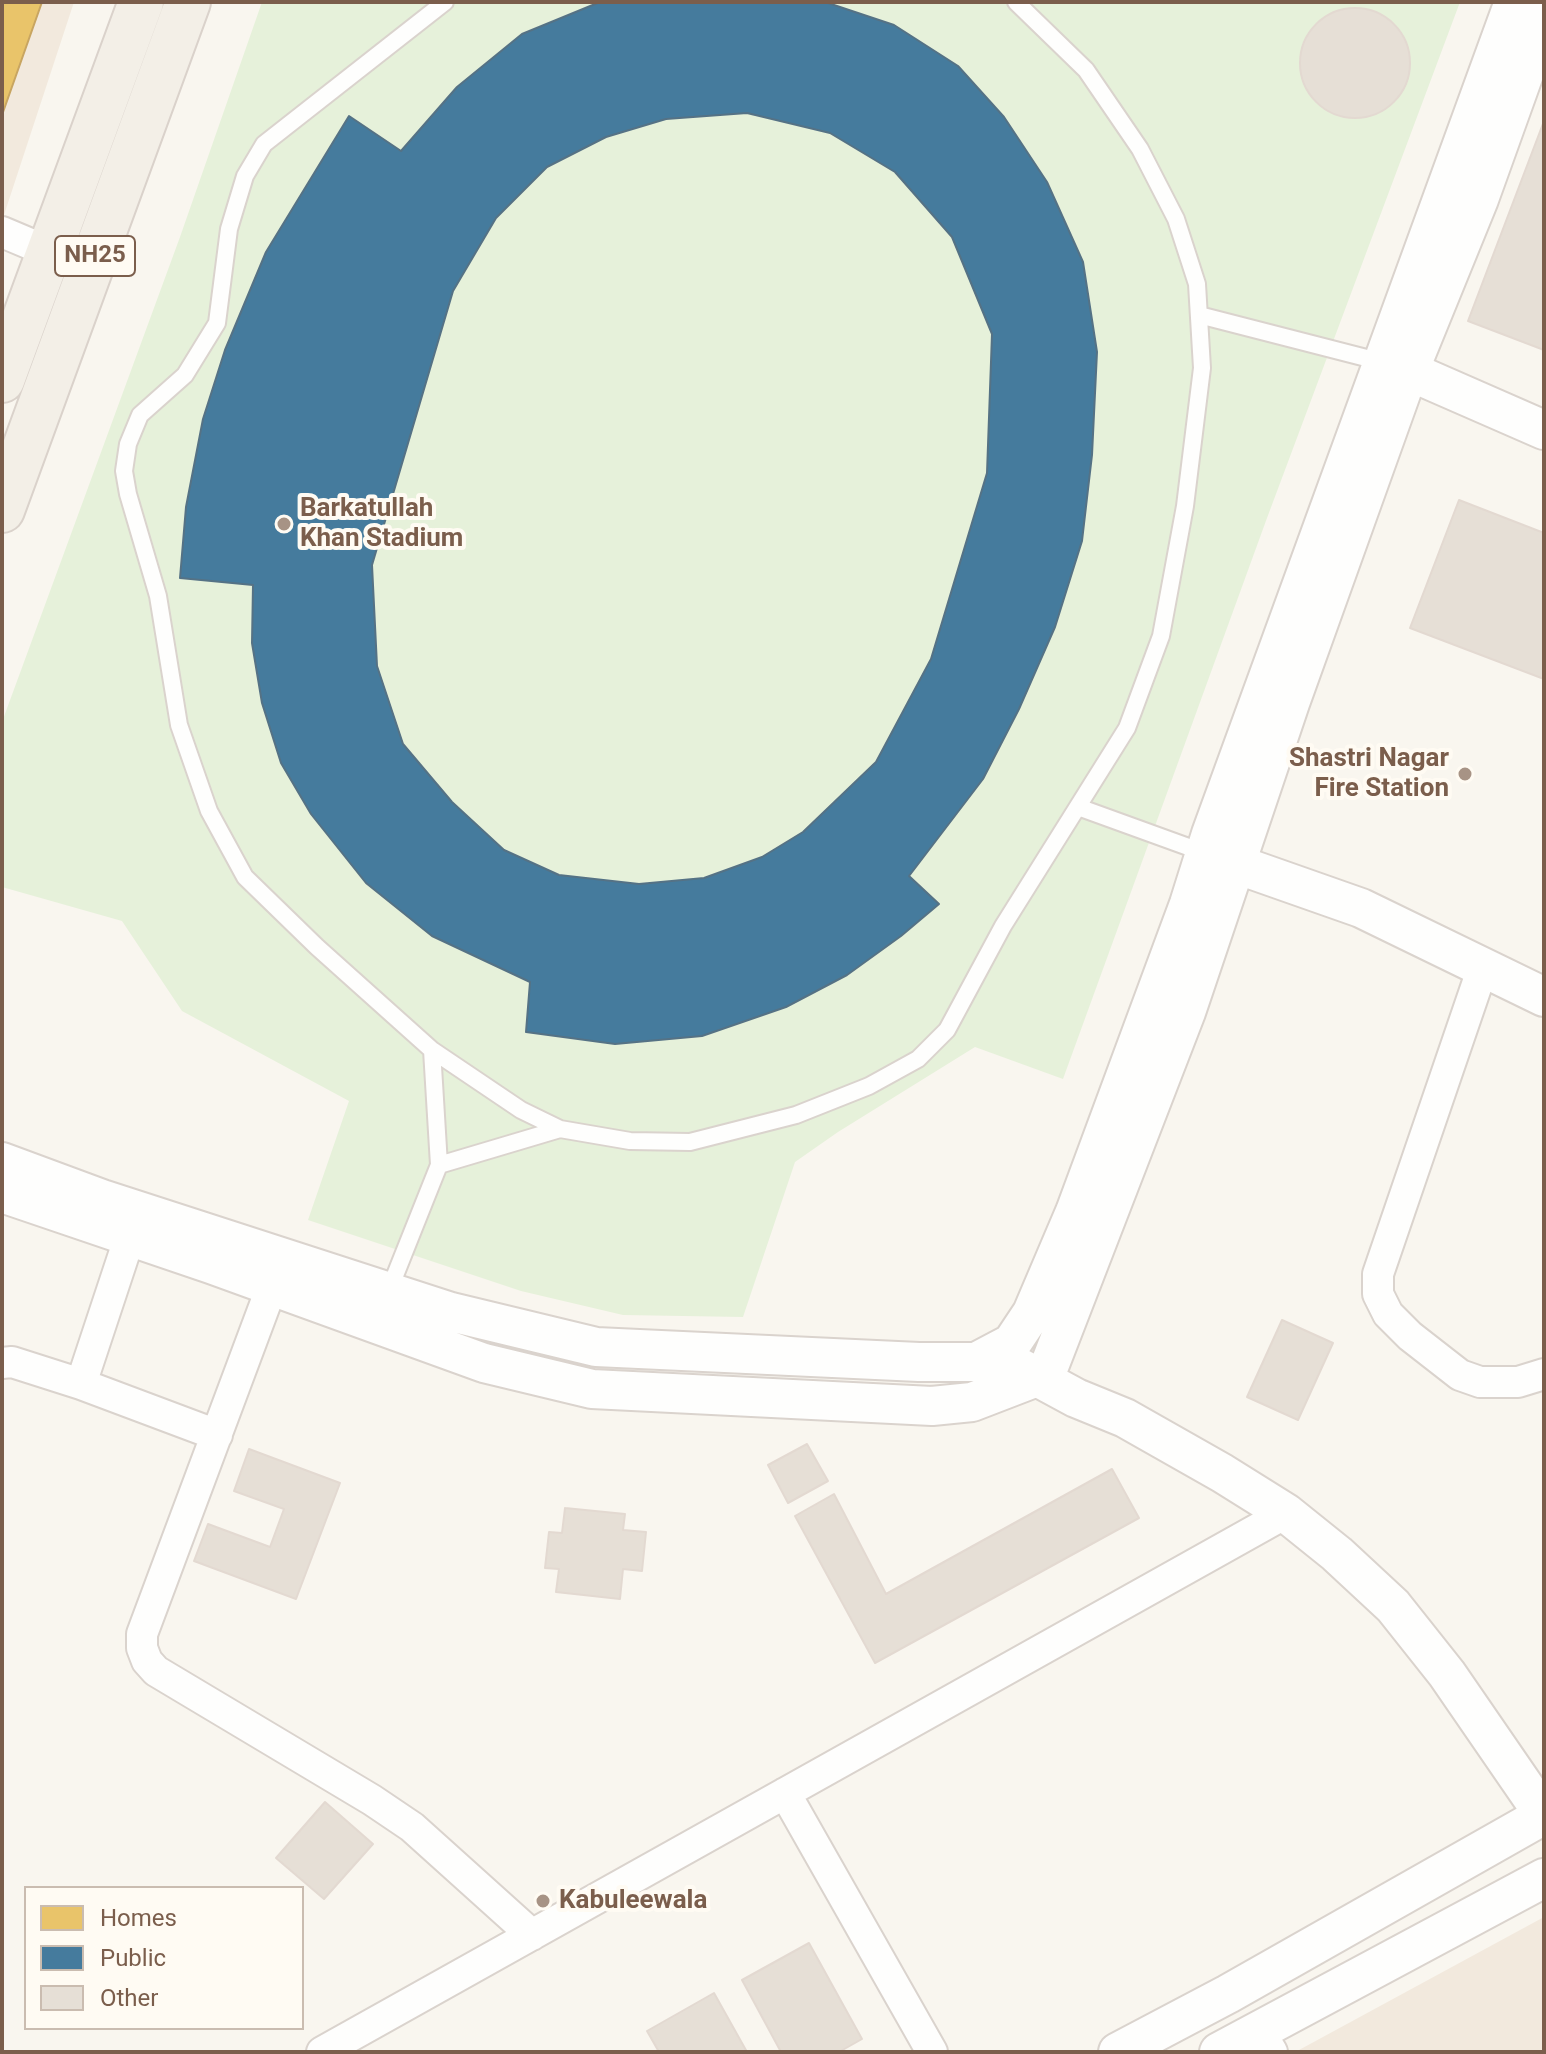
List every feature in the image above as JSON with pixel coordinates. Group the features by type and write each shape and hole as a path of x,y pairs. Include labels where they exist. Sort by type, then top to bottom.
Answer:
{"main road":[{"name":"NH25","path":"2,380 141,2"},
{"name":"NH25","path":"2,510 188,2"}],"street":[{"path":"2,1193 484,1363 592,1389 932,1406 972,1402 1037,1377 1050,1364 1186,1012 1221,859 1290,703 1514,2"},
{"path":"1396,366 1479,199 1544,18"},
{"path":"2,232 91,268"},
{"path":"1396,366 1544,430"},
{"path":"1221,859 1361,908 1544,997"},
{"path":"2,1162 102,1199 388,1293 451,1312 596,1347 976,1362 1012,1343 1032,1313 1075,1212 1189,904 1221,859"},
{"path":"1483,967 1378,1274 1378,1294 1388,1314 1410,1336 1460,1375 1480,1382 1518,1382 1544,1374"},
{"path":"81,1384 130,1236"},
{"path":"272,1286 142,1634 142,1648 147,1661 156,1671 412,1827 532,1935"},
{"path":"992,1354 1076,1398 1125,1418 1286,1513 1393,1606 1447,1674 1544,1815 1228,1994 1118,2052"},
{"path":"2,1363 12,1362 81,1384 217,1435"},
{"path":"322,2052 1286,1513"},
{"path":"785,1793 932,2052"},
{"path":"1219,2052 1266,2041 1544,1878"}],"lane":[{"path":"445,2 264,144 245,176 229,229 217,323 185,375 140,415 128,444 124,471 128,494 158,596 179,725 209,811 245,877 317,947 432,1050 521,1110 560,1129 630,1141 690,1142 796,1115 869,1086 918,1059 947,1030 975,982 990,947 1127,728 1161,636 1185,506 1202,368 1197,284 1176,219 1140,149 1086,70 1016,2"},
{"path":"1199,315 1396,366"},
{"path":"1078,807 1221,859"},
{"path":"388,1293 439,1165 432,1050"},
{"path":"439,1165 560,1129"}],"shaded area":[{"path":"2,2 74,2 2,221"},
{"path":"1544,1917 1544,2052 1300,2052 1299,2050"}],"green space":[{"path":"262,2 1460,2 1267,518 1063,1079 975,1047 795,1162 743,1317 623,1315 521,1291 308,1220 349,1101 182,1011 122,921 2,887 2,722 180,237"}],"building: Homes":[{"path":"2,2 42,2 2,115"}],"building: Public":[{"name":"Barkatullah Khan Stadium","path":"600,2 825,2 894,25 958,66 1004,117 1047,182 1083,262 1097,352 1092,455 1082,541 1055,627 1019,709 983,779 909,876 939,904 847,975 786,1007 702,1036 615,1044 526,1032 530,982 432,936 366,883 311,814 281,763 262,703 252,643 253,585 180,578 186,507 203,419 225,350 266,252 349,116 401,151 457,87 522,34","holes":["747,113 830,133 895,172 952,237 992,334 987,473 931,659 876,762 803,832 762,857 704,878 639,884 559,875 504,850 452,802 403,744 377,666 372,565 453,291 496,218 547,167 606,137 666,119"]}],"building: Other":[{"path":"1355,8 1376,12 1394,24 1406,42 1410,63 1406,84 1394,102 1376,114 1355,118 1334,114 1316,102 1304,84 1300,63 1304,42 1316,24 1334,12"},
{"path":"1544,121 1544,350 1468,321"},
{"path":"1459,500 1544,533 1544,679 1410,628"},
{"path":"1282,1320 1333,1343 1298,1420 1247,1397"},
{"path":"807,1444 828,1481 788,1503 768,1465"},
{"path":"249,1449 340,1483 296,1599 194,1561 208,1524 270,1547 284,1509 234,1491"},
{"path":"1112,1469 1139,1518 875,1663 795,1516 834,1494 886,1594"},
{"path":"565,1508 625,1514 623,1530 646,1532 642,1571 623,1569 620,1599 556,1592 559,1569 545,1568 549,1532 562,1533"},
{"path":"325,1802 373,1844 324,1899 276,1858"},
{"path":"809,1943 862,2039 839,2052 781,2052 742,1980"},
{"path":"714,1993 747,2052 659,2052 647,2031"}],"place":[{"name":"Barkatullah Khan Stadium","path":"284,524"},
{"name":"Shastri Nagar Fire Station","path":"1465,774"},
{"name":"Kabuleewala","path":"543,1901"}]}
